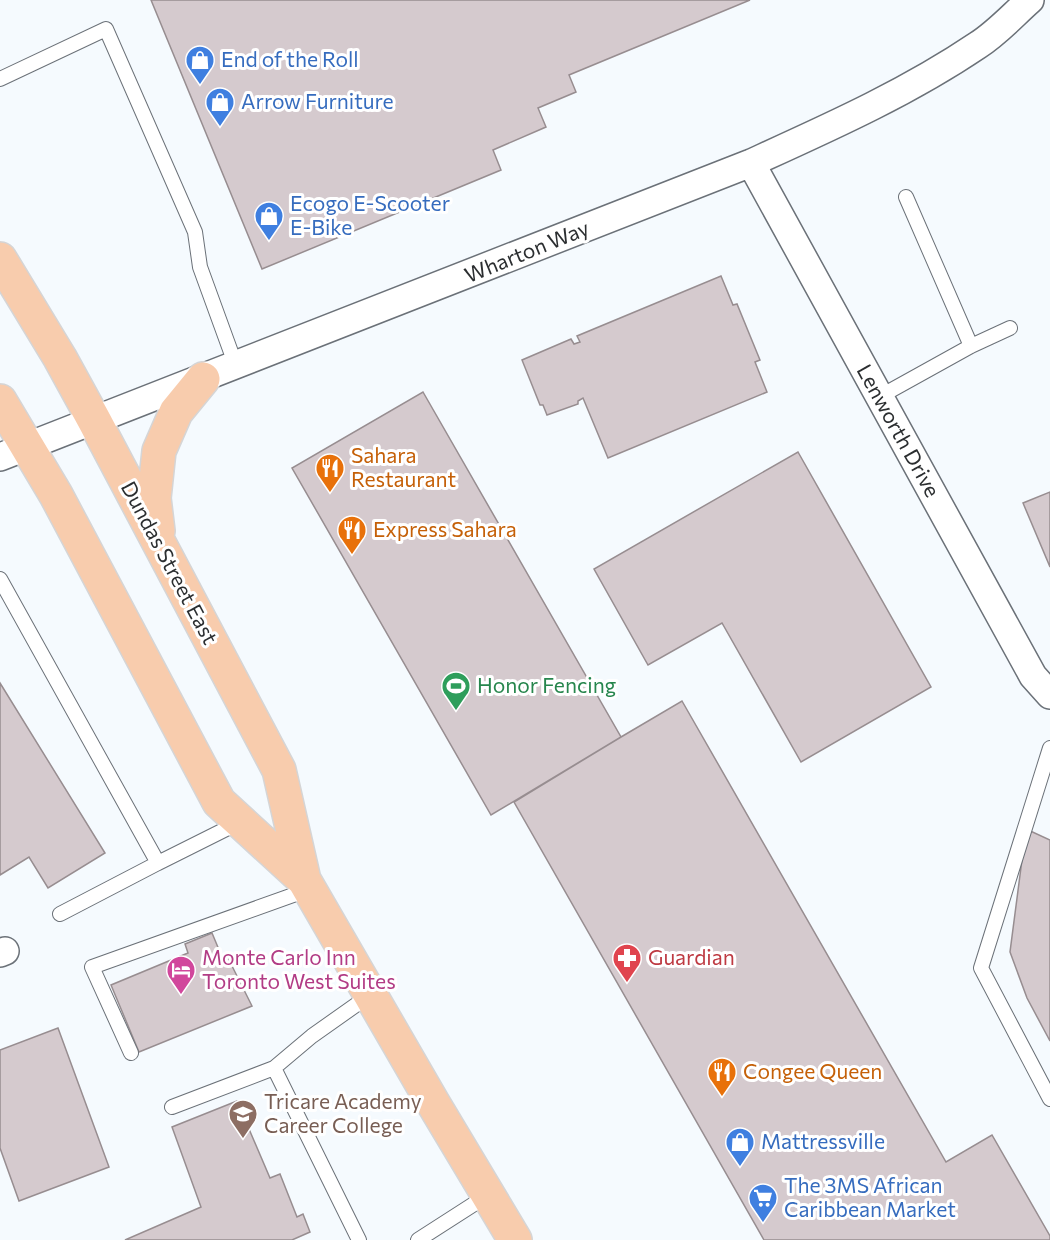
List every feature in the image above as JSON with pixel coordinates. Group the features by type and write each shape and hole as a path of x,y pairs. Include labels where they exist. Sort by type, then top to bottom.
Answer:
{"main road":[{"name":"Dundas Street East","path":"0,259 60,358 94,420 279,770 307,885 515,1240"},
{"path":"159,545 154,498 159,451 176,412 203,379"},
{"name":"Dundas Street East","path":"0,401 13,452 56,495 219,802 307,885"}],"street":[{"name":"Wharton Way","path":"13,452 751,163 864,112 923,79 980,44 1030,0"},
{"name":"Lenworth Drive","path":"751,163 1033,676 1050,695"}],"lane":[{"path":"0,79 106,29 195,232 200,267 236,366"},
{"path":"906,197 971,346"},
{"path":"879,397 971,346 1010,328"},
{"path":"0,579 158,863"},
{"path":"1050,748 981,968 1050,1099"},
{"path":"60,914 240,822"},
{"path":"131,1053 92,967 307,885"},
{"path":"172,1107 274,1068 312,1036 370,995"},
{"path":"274,1068 359,1240"},
{"path":"418,1240 488,1195"}],"building":[{"path":"151,0 750,0 569,75 576,92 538,108 546,127 493,150 501,170 262,269"},
{"path":"721,276 733,305 737,304 760,360 755,362 767,392 608,458 583,398 578,401 578,404 547,415 543,405 540,405 522,360 571,339 574,344 580,342 577,336"},
{"path":"423,392 621,737 491,815 292,468"},
{"path":"798,452 931,687 801,762 722,623 648,665 594,569"},
{"path":"1050,492 1050,567 1023,503"},
{"path":"0,683 105,853 48,888 29,857 0,875"},
{"path":"682,701 946,1162 992,1135 1050,1236 1050,1240 764,1240 514,802"},
{"path":"1026,829 1050,840 1050,1041 1027,998 1010,952"},
{"name":"Monte Carlo Inn Toronto West Suites","path":"212,933 222,957 227,956 252,1006 139,1052 111,985 188,953 185,944"},
{"path":"58,1028 109,1167 19,1201 0,1148 0,1050"},
{"path":"237,1101 270,1178 280,1174 297,1217 303,1214 310,1232 292,1240 125,1240 201,1207 172,1127"}],"place":[{"name":"End of the Roll","path":"200,86"},
{"name":"Arrow Furniture","path":"220,128"},
{"name":"Ecogo E-Scooter E-Bike","path":"269,242"},
{"name":"Sahara Restaurant","path":"330,494"},
{"name":"Express Sahara","path":"352,556"},
{"name":"Honor Fencing","path":"456,712"},
{"name":"Guardian","path":"627,984"},
{"name":"Monte Carlo Inn Toronto West Suites","path":"181,996"},
{"name":"Congee Queen","path":"722,1098"},
{"name":"Tricare Academy Career College","path":"243,1140"},
{"name":"Mattressville","path":"740,1168"},
{"name":"The 3MS African Caribbean Market","path":"763,1224"}]}
